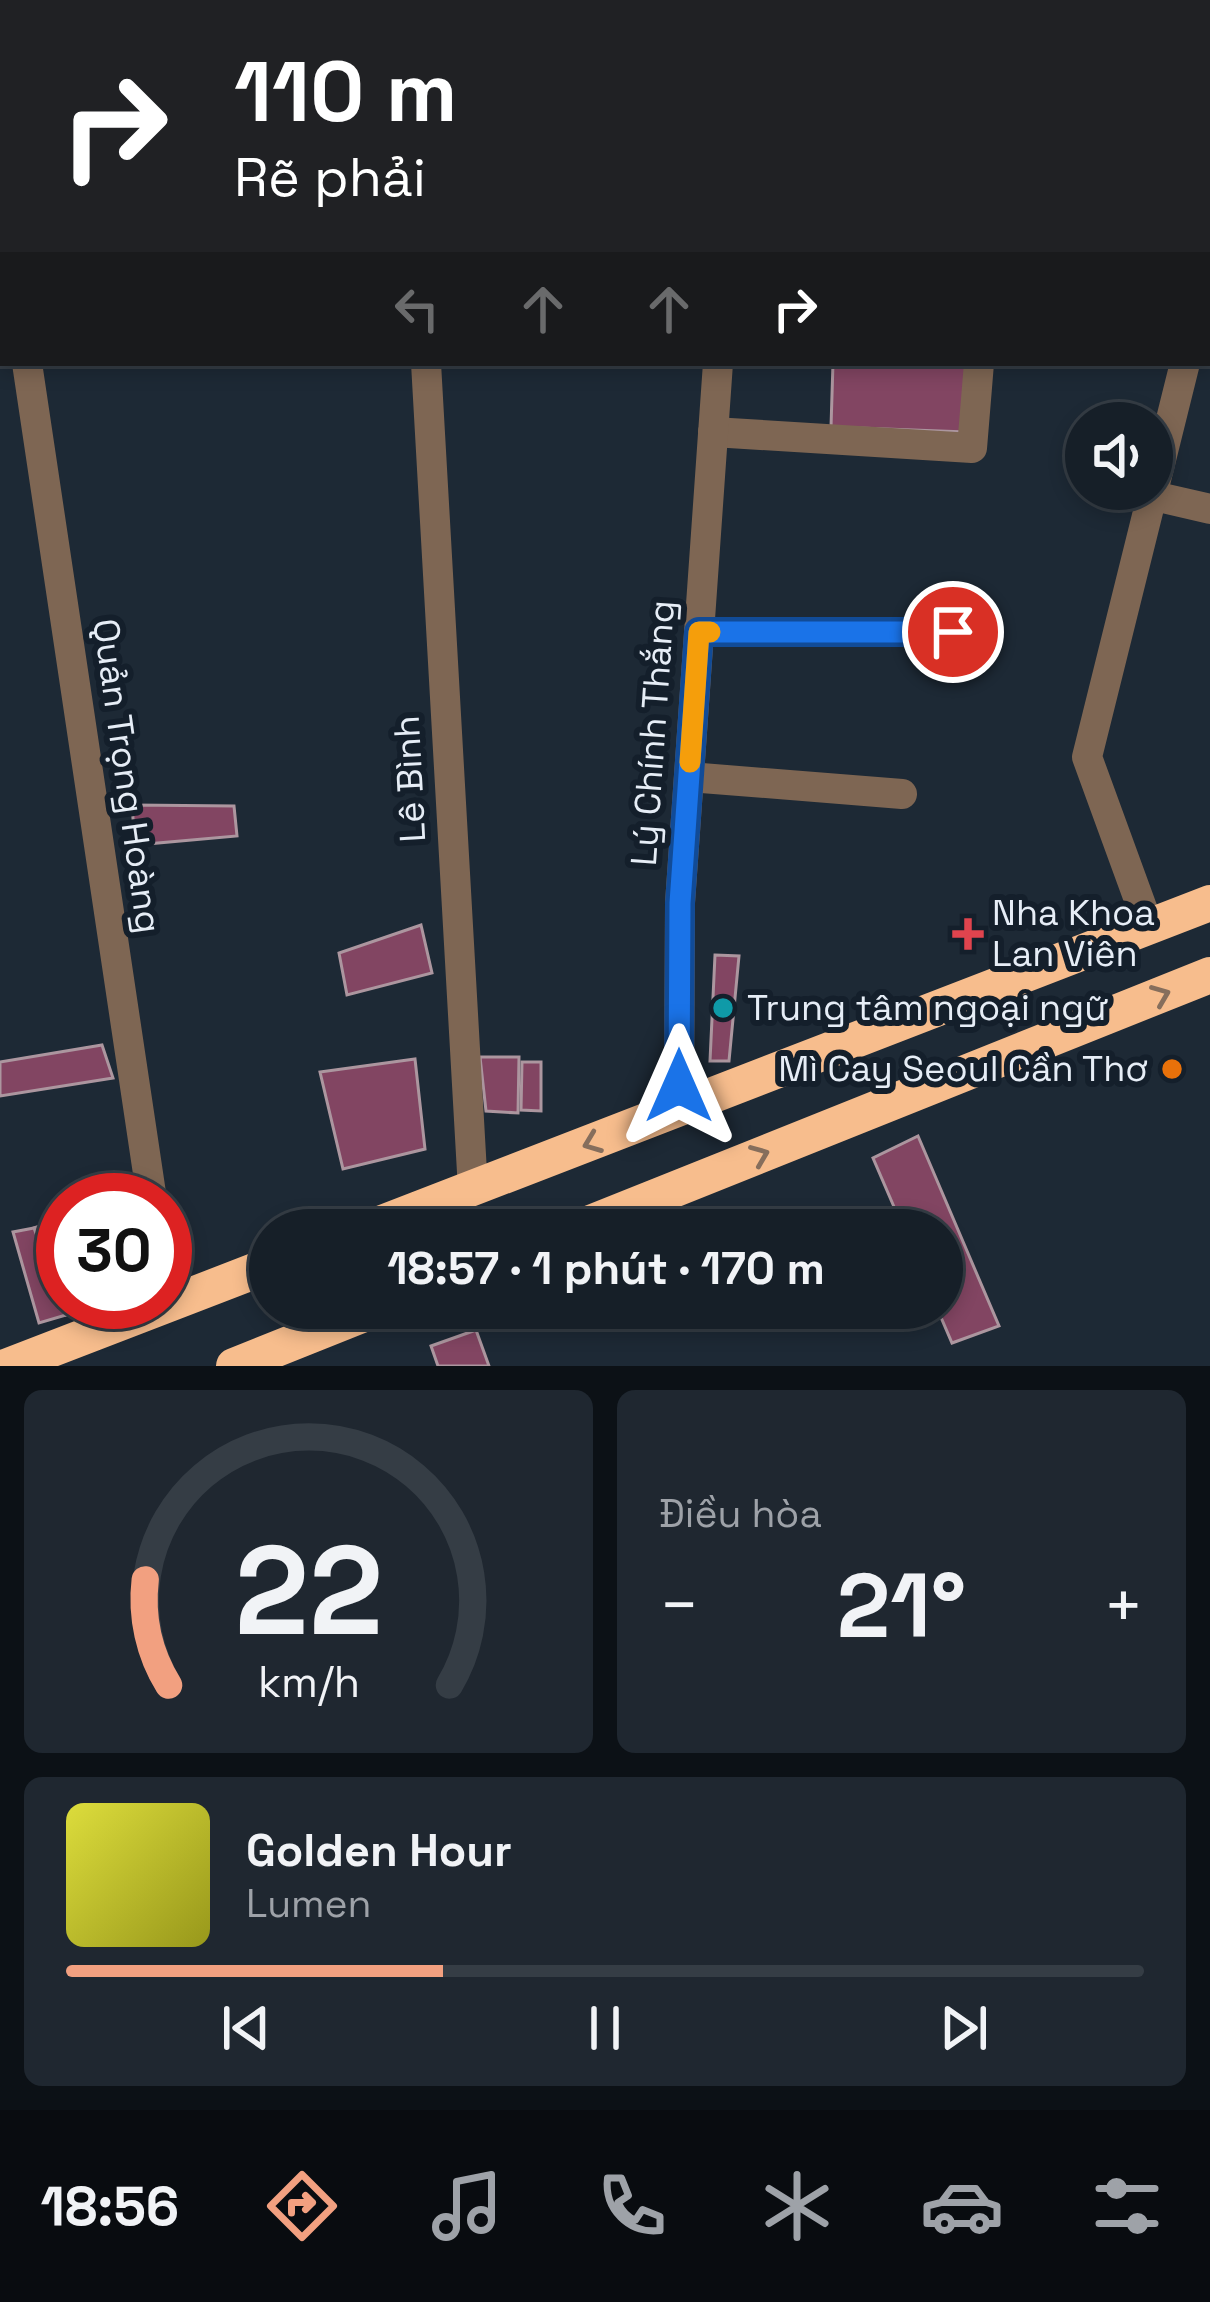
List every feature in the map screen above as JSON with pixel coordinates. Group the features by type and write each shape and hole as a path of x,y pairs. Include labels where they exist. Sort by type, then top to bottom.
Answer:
{"highway":[{"path":"421,1209 1210,902"},
{"path":"626,1209 1210,975"},
{"path":"192,1282 249,1269"},
{"path":"8,1366 83,1329"},
{"path":"234,1366 326,1329"}],"street":[{"name":"Quản Trọng Hoàng","path":"26,366 148,1173"},
{"name":"Lê Bình","path":"426,366 473,1190"},
{"name":"Lý Chính Thắng","path":"679,1110 680,903 718,366"},
{"path":"713,432 972,448 979,366"},
{"path":"1173,414 1184,366"},
{"path":"1173,500 1210,509"},
{"path":"1149,926 1087,757 1150,510"},
{"path":"699,632 953,632"},
{"path":"689,777 902,794"}],"building":[{"path":"833,366 969,366 967,432 831,427"},
{"path":"132,805 234,806 237,836 135,845"},
{"path":"421,925 432,973 347,995 339,953"},
{"name":"Trung tâm ngoại ngữ","path":"715,955 739,956 729,1061 710,1061"},
{"path":"102,1045 113,1078 0,1096 0,1062"},
{"path":"480,1057 519,1057 518,1113 486,1111"},
{"path":"415,1059 425,1149 343,1169 320,1072"},
{"path":"522,1062 541,1062 541,1111 521,1110"},
{"path":"918,1136 949,1209 895,1209 873,1158"},
{"path":"34,1228 36,1233 36,1312 13,1232"},
{"path":"963,1242 999,1326 952,1343 946,1329 963,1329"},
{"path":"476,1330 489,1366 438,1366 431,1346"}],"slow traffic":[{"path":"690,762 699,632 710,632"}],"place":[{"name":"Nha Khoa Lan Viên","path":"968,934"},
{"name":"Trung tâm ngoại ngữ","path":"723,1008"},
{"name":"Mì Cay Seoul Cần Thơ","path":"1172,1069"}],"route":[{"path":"679,1086 680,903 699,632 953,632"}]}
